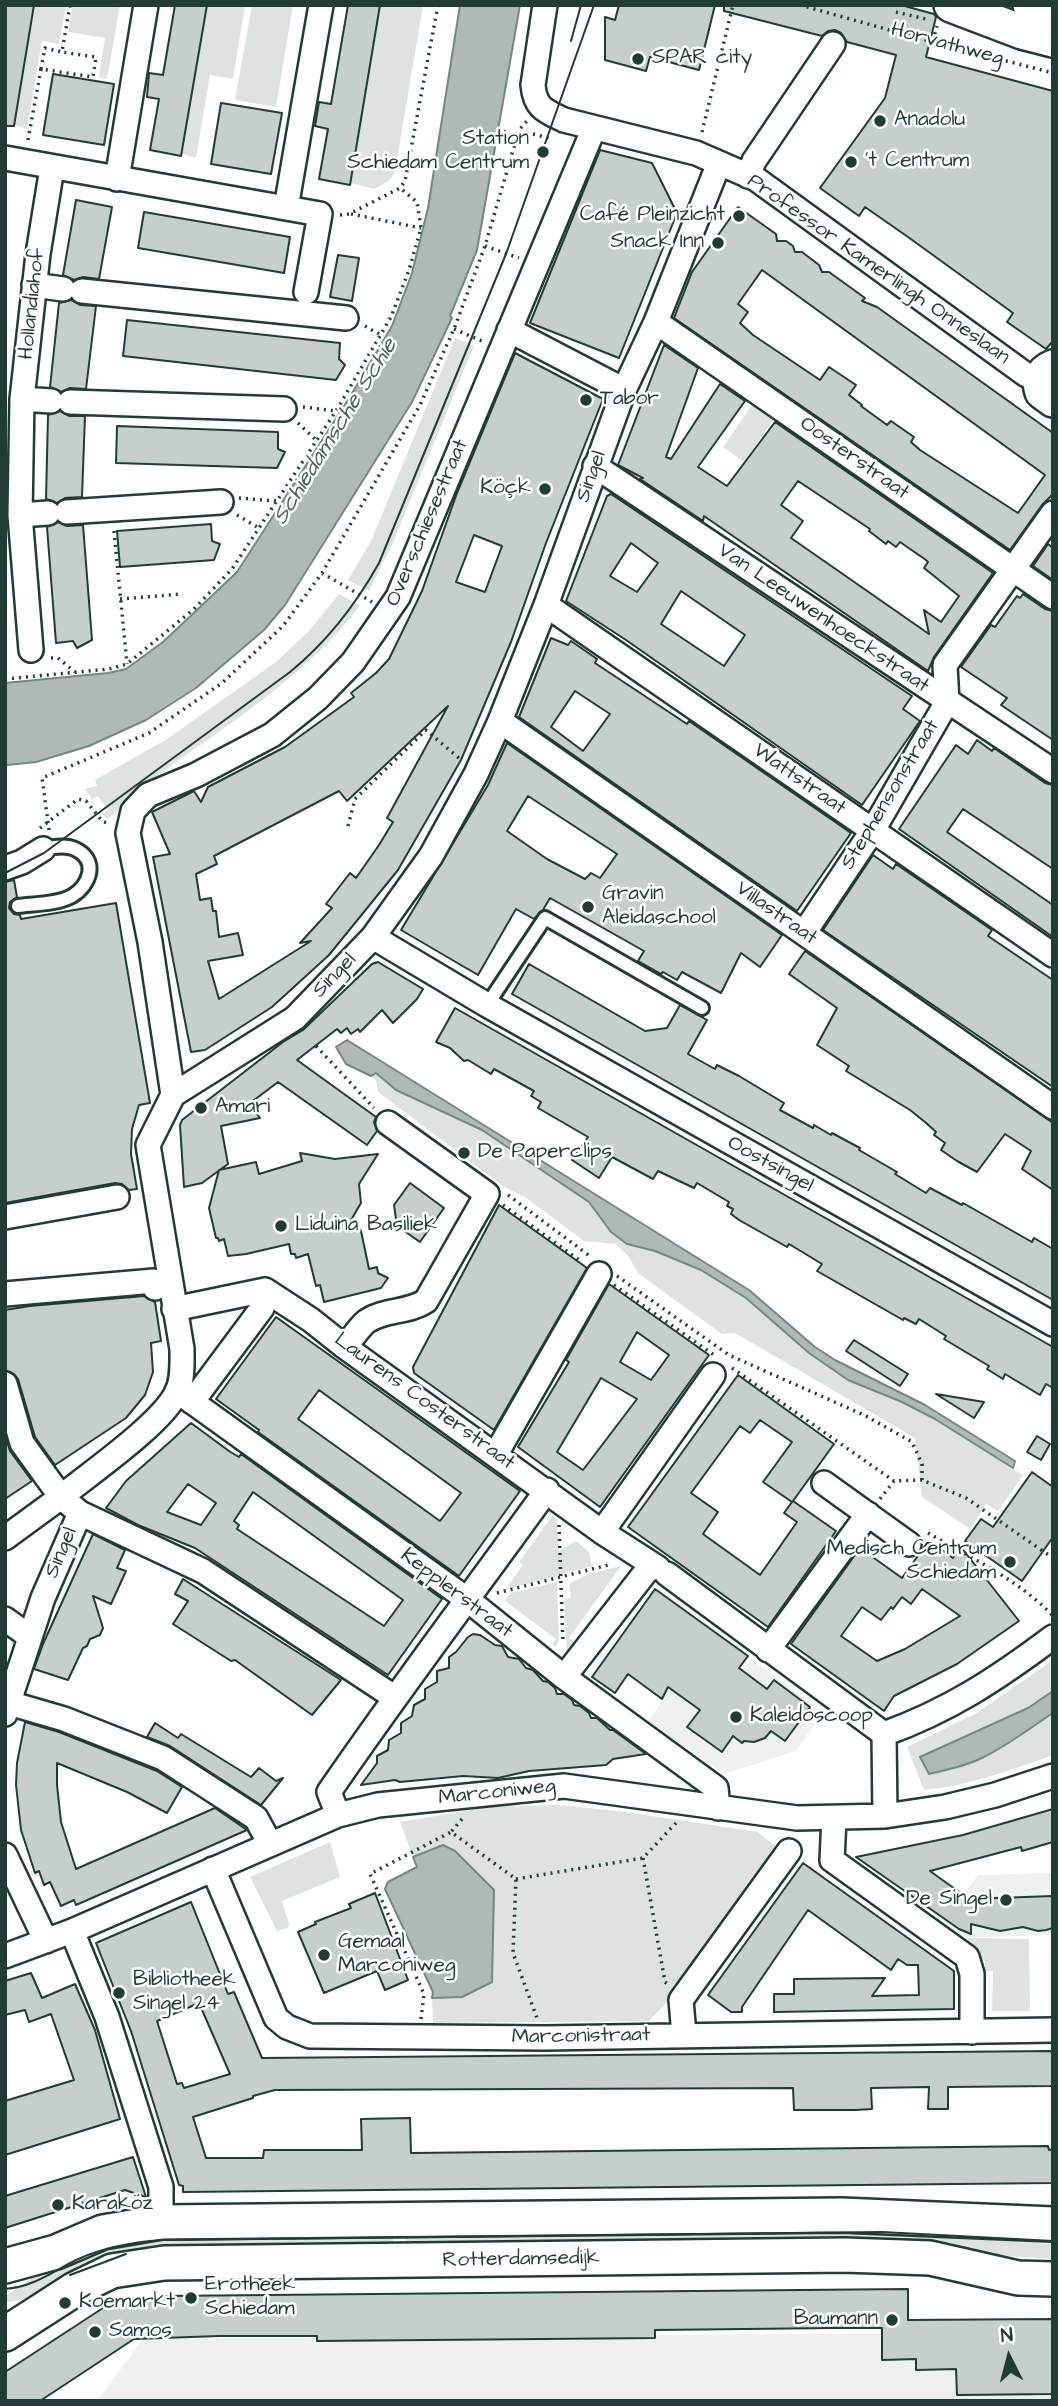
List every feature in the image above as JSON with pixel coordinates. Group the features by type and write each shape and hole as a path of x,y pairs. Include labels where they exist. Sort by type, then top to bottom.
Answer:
{"main road":[{"name":"Horvathweg","path":"951,5 1022,32 1053,40"},
{"path":"1030,5 1053,11"},
{"name":"Rotterdamsedijk","path":"56,2252 103,2232 161,2222 842,2215 1053,2224"},
{"path":"5,2266 56,2252"},
{"path":"5,2290 35,2271 56,2252"},
{"name":"Rotterdamsedijk","path":"5,2334 75,2289 112,2271 164,2263 845,2255 930,2258 1018,2278 1053,2279"}],"street":[{"path":"117,179 146,5"},
{"path":"286,208 321,5"},
{"path":"540,106 534,97 533,85 545,5"},
{"path":"748,176 754,161 833,44"},
{"name":"Professor Kamerlingh Onneslaan","path":"540,106 564,120 696,153 756,179 1025,374 1049,383"},
{"name":"Overschiesestraat","path":"128,828 133,811 148,794 196,775 272,735 318,698 354,662 389,612 398,597 594,128"},
{"path":"15,160 320,214 306,292"},
{"name":"Singel","path":"173,1094 295,1018 373,937 431,856 477,775 500,721 546,605 624,390 656,322 676,265 719,163"},
{"name":"Hollandiahof","path":"31,650 20,515 22,399 34,285 52,168"},
{"path":"34,285 346,318"},
{"name":"Oosterstraat","path":"656,322 1053,597"},
{"path":"505,340 624,390"},
{"path":"22,399 284,409"},
{"name":"Van Leeuwenhoeckstraat","path":"595,466 1053,771"},
{"path":"20,515 221,502"},
{"name":"Stephensonstraat","path":"804,933 873,831 947,702 945,665 1053,513"},
{"name":"Wattstraat","path":"546,605 1053,955"},
{"name":"Villastraat","path":"500,721 1053,1107"},
{"path":"128,828 150,942 173,1094 148,1145 155,1191 164,1296 181,1349 185,1397"},
{"path":"5,868 37,842"},
{"name":"Oostsingel","path":"373,937 487,1005 1053,1324"},
{"path":"345,1347 365,1322 374,1317 409,1310 426,1301 482,1190 388,1124"},
{"path":"5,1217 155,1191"},
{"path":"496,1454 602,1269"},
{"path":"5,1294 154,1281 164,1296"},
{"path":"164,1296 265,1290"},
{"name":"Singel","path":"7,1708 43,1598 80,1513 61,1497 134,1439 163,1412 185,1397 262,1308 265,1290"},
{"name":"Laurens Costerstraat","path":"265,1290 311,1320 602,1532 654,1566 884,1734"},
{"path":"602,1532 713,1375"},
{"path":"5,1384 22,1443 61,1497 5,1538"},
{"name":"Kepplerstraat","path":"185,1397 468,1600 564,1678 716,1788 718,1808"},
{"path":"824,1483 909,1544"},
{"path":"338,1815 329,1792 394,1697 552,1494"},
{"path":"80,1513 203,1571 394,1697"},
{"path":"768,1650 868,1514"},
{"path":"564,1678 654,1566"},
{"path":"5,1619 30,1637"},
{"path":"885,1816 884,1734 923,1720 959,1701 1053,1637"},
{"path":"7,1708 64,1719 163,1758 256,1818 270,1844"},
{"name":"Marconiweg","path":"5,1956 72,1931 338,1815 378,1805 564,1786 797,1818 885,1816 945,1807 1053,1776"},
{"path":"834,1818 832,1860 967,1957 972,1974 972,2032"},
{"path":"684,2035 681,2000 789,1851"},
{"path":"5,1855 46,1941"},
{"name":"Marconistraat","path":"213,1869 276,2018 298,2033 329,2038 545,2038 1053,2030"},
{"path":"72,1931 107,2017 162,2188 161,2222"}],"lane":[{"path":"18,906 69,898 86,885 90,870 84,856 73,848 37,842"},
{"path":"487,1005 545,918 702,1007"}],"path":[{"path":"62,52 70,5"},
{"path":"320,214 349,214 400,188 409,171 438,5"},
{"path":"696,153 733,5"},
{"name":"Horvathweg","path":"800,5 1053,73"},
{"path":"896,12 938,22 933,41"},
{"path":"15,160 45,48 96,57 93,78 41,69"},
{"path":"37,842 49,837 49,821 41,778 149,733 222,683 283,626 323,573 420,405 454,329 485,246 519,130 540,106"},
{"path":"5,679 127,664 194,609 232,569 336,411 391,317 421,228 417,202 400,188"},
{"path":"349,214 421,228"},
{"path":"485,246 537,265"},
{"path":"454,329 505,340"},
{"path":"284,409 298,407 336,411"},
{"path":"284,409 317,441"},
{"path":"221,502 237,498 276,501"},
{"path":"221,502 259,528"},
{"path":"113,510 127,664"},
{"path":"323,573 389,612"},
{"path":"120,599 182,594"},
{"path":"52,659 58,658 75,672"},
{"path":"348,826 355,799 426,730 461,760"},
{"path":"37,842 49,821 73,801 82,799 102,821 128,828"},
{"path":"316,1045 388,1124"},
{"path":"482,1190 497,1187 602,1269 894,1481 922,1480 966,1498 1053,1558"},
{"path":"482,1190 729,1355 866,1416 912,1442 922,1464 922,1480"},
{"path":"868,1514 894,1481"},
{"path":"552,1494 561,1578 564,1678"},
{"path":"909,1544 925,1531 1003,1576 1053,1616"},
{"path":"468,1600 561,1578 654,1566"},
{"path":"419,2038 424,1994 370,1874 451,1832 480,1795"},
{"path":"451,1832 516,1879 643,1858 694,1804"},
{"path":"643,1858 665,1982 681,2000"},
{"path":"516,1879 513,1953 545,2038"}],"shaded area":[{"path":"34,5 66,5 59,44 42,41 27,129 14,125"},
{"path":"73,5 120,5 107,79 99,77 105,38 68,32"},
{"path":"207,5 245,5 233,79 210,75 196,158 182,154"},
{"path":"252,5 293,5 276,107 235,100"},
{"path":"380,5 423,5 395,172 389,181 374,189 350,183"},
{"path":"455,338 474,346 394,540 369,591 348,580 371,541"},
{"path":"752,405 773,420 744,462 723,447"},
{"path":"339,594 360,606 314,657 261,701 150,781 151,784 107,819 103,814 108,810 98,796 92,800 85,789 97,786 95,780 167,739 276,662 309,631"},
{"path":"375,1073 396,1090 482,1130 589,1202 611,1232 627,1244 655,1251 701,1270 746,1298 809,1353 848,1380 935,1419 1023,1475 998,1511 986,1504 970,1529 922,1497 915,1438 735,1333 722,1334 639,1274 628,1256 616,1244 584,1241 525,1197 504,1187 378,1092 376,1080 371,1076"},
{"path":"552,1516 557,1519 558,1551 576,1541 589,1552 592,1566 505,1590 523,1565 519,1562"},
{"path":"621,1566 569,1638 581,1648 567,1656 564,1599 571,1598 569,1584 588,1574"},
{"path":"557,1582 559,1640 556,1647 552,1644 556,1639 505,1601 510,1593"},
{"name":"Kaleidoscoop","path":"751,1659 823,1712 796,1751 724,1774 648,1722 683,1670 724,1693"},
{"path":"1053,1660 1053,1691 1005,1719 920,1757 1010,1742 1053,1713 1053,1755 973,1781 924,1790 907,1747 975,1714"},
{"path":"558,1805 619,1811 758,1832 775,1846 666,2003 649,2021 433,2023 432,1998 462,1997 444,1845 413,1857 400,1822 489,1807"},
{"path":"330,1842 340,1877 282,1901 289,1924 288,1928 277,1931 250,1877"},
{"name":"De Singel","path":"1053,1873 1053,1935 960,1938 942,1924 978,1875"},
{"path":"968,1938 1029,1939 1030,2011 992,2011 993,1971 985,1971 985,1961 969,1948"},
{"path":"393,2228 393,2254 147,2257 37,2296 5,2303 5,2296 48,2268 81,2253 146,2236"},
{"path":"405,2228 1036,2228 1036,2243 1053,2244 1053,2259 901,2249 405,2254"},
{"path":"1053,2332 1053,2401 97,2401 143,2339"}],"water":[{"name":"Schiedamsche Schie","path":"460,5 520,5 477,250 450,316 452,318 412,402 285,605 264,630 196,688 146,720 89,746 36,762 7,765 5,768 5,683 126,669 163,642 237,572 348,400 392,326 412,273 428,208"},
{"path":"347,1040 749,1290 815,1347 835,1360 925,1405 1015,1461 1013,1468 935,1419 848,1380 809,1353 746,1298 701,1270 655,1251 627,1244 611,1232 589,1202 482,1130 396,1090 376,1073 371,1076 346,1064 336,1047"},
{"path":"1053,1691 1053,1713 1018,1737 976,1761 929,1774 920,1757 1028,1708"},
{"path":"443,1845 455,1851 494,1890 492,1982 462,1997 432,1998 433,1992 385,1889 388,1882 417,1867 413,1857"}],"building":[{"path":"5,5 34,5 14,126 5,126"},
{"path":"175,5 207,5 181,156 150,150 159,99 147,97 149,73 163,75"},
{"path":"348,5 380,5 350,185 319,179 328,129 315,126 319,102 331,104"},
{"path":"619,5 715,5 699,70 650,57 646,71 605,60 605,17 615,20"},
{"path":"724,5 901,5 934,14 936,17 926,57 1053,91 1053,341 1046,349 1007,322 1013,313 908,237 865,207 859,216 820,188 885,98 896,55 847,42 841,33 835,30 822,36 724,11"},
{"path":"53,74 114,84 104,145 43,135"},
{"path":"221,103 282,113 271,174 211,164"},
{"path":"600,150 652,163 677,213 619,358 530,323"},
{"path":"76,200 112,207 99,279 83,277 74,280 63,275"},
{"path":"738,207 776,234 777,241 786,241 793,246 795,252 802,252 819,265 822,272 829,272 865,298 862,301 877,307 1053,433 1053,494 1010,550 674,318 692,272","holes":["762,270 1045,475 1018,513 920,450 911,442 914,437 891,421 887,425 861,406 849,395 856,385 829,367 820,380 753,335 740,323 748,312 738,304"]},
{"path":"144,212 290,237 284,273 138,248"},
{"path":"338,255 359,258 352,301 330,297"},
{"path":"71,300 80,305 96,306 86,389 70,388 61,392 50,387 59,303"},
{"path":"127,320 340,343 339,359 345,365 336,380 123,356"},
{"path":"664,345 698,368 666,457 671,459 720,384 745,401 698,467 727,486 775,422 993,573 934,657 928,671 704,516 703,521 640,479 643,478 618,465","holes":["798,481 870,529 869,531 886,544 888,541 896,547 900,542 926,560 928,562 924,568 959,596 941,622 924,610 929,634 791,538 803,521 781,505"]},
{"path":"515,353 603,399 546,543 511,642 461,760 398,870 329,955 272,1007 205,1050 191,1052 153,857 170,854 152,812 194,791 201,802 208,787 285,747 354,697 351,693 389,659 422,591 457,493","holes":["474,535 502,546 485,592 456,582","448,706 387,818 393,822 379,845 356,878 350,873 326,904 332,908 300,943 311,941 219,999 208,961 243,955 238,933 219,937 216,911 213,911 211,898 200,900 196,874 217,864 214,856 339,791 347,801"]},
{"path":"60,411 69,416 85,416 82,497 65,498 57,503 46,499 48,415"},
{"path":"117,426 278,432 278,449 285,452 277,468 116,463"},
{"path":"611,494 912,696 903,709 920,721 862,805 566,601 607,496","holes":["631,543 658,563 637,592 610,576","681,591 745,635 724,666 661,624"]},
{"path":"58,522 67,526 83,525 92,640 77,648 73,641 56,643 47,527"},
{"path":"211,524 212,541 220,544 214,560 120,567 117,531"},
{"path":"1048,544 1053,548 1053,580 1033,566"},
{"path":"1023,594 1045,609 1053,611 1053,740 1001,705 1007,698 961,667 991,625 995,627 1017,596 1020,598"},
{"path":"551,638 568,645 571,641 597,659 595,663 687,724 689,721 851,833 797,911 519,717","holes":["575,691 610,714 583,751 551,727"]},
{"path":"977,740 992,751 994,748 1045,783 1053,785 1053,869 963,809 947,832 1053,905 1053,937 899,829 956,745 968,754"},
{"path":"507,743 782,935 760,967 741,953 721,993 682,972 677,980 663,972 661,974 638,961 644,951 550,898 534,919 516,909 478,975 401,930 488,785","holes":["528,796 617,854 600,878 591,873 585,879 547,859 507,831"]},
{"path":"873,855 893,869 896,864 992,930 988,936 1053,980 1053,1087 823,930"},
{"path":"14,880 17,897 10,902 9,908 14,914 20,915 21,919 116,903 150,1103 139,1105 132,1129 131,1154 137,1189 129,1190 122,1184 115,1183 5,1203 5,882"},
{"path":"805,951 1053,1123 1053,1190 1022,1169 1031,1151 1005,1134 977,1172 957,1161 941,1150 945,1143 934,1135 936,1132 925,1122 846,1071 849,1066 817,1045 837,1008 789,974"},
{"path":"378,962 423,989 417,999 393,1023 382,1010 360,1032 358,1029 351,1034 347,1028 341,1033 337,1029 297,1060 376,1117 374,1122 377,1131 367,1145 278,1082 249,1104 260,1118 221,1126 228,1164 202,1183 184,1187 180,1125 182,1120 283,1042 303,1030 372,964"},
{"path":"529,964 645,1031 667,1028 680,1005 707,1020 688,1054 715,1069 717,1065 739,1076 784,1103 780,1110 813,1128 814,1125 860,1148 859,1150 926,1193 930,1188 962,1205 963,1203 1032,1242 1034,1238 1053,1249 1053,1300 512,994"},
{"path":"455,1008 1053,1347 1053,1388 1046,1384 1040,1395 1005,1374 1003,1379 987,1369 989,1366 944,1339 946,1336 919,1319 916,1324 904,1318 903,1320 817,1271 822,1264 789,1244 787,1247 739,1220 731,1214 733,1209 727,1206 729,1202 697,1183 694,1188 658,1171 653,1179 612,1157 599,1178 572,1160 588,1137 538,1108 541,1102 531,1096 534,1091 494,1069 491,1074 468,1060 464,1061 450,1048 436,1042"},
{"name":"Liduina Basiliek","path":"300,1153 335,1159 378,1154 359,1184 361,1203 351,1220 361,1231 369,1269 377,1267 378,1273 388,1278 381,1288 324,1302 320,1285 316,1286 308,1254 296,1258 295,1254 291,1254 289,1244 228,1256 224,1239 219,1241 216,1238 209,1208 219,1170 256,1162 259,1174 302,1161"},
{"path":"410,1183 444,1208 420,1242 397,1226 394,1205"},
{"path":"499,1205 587,1268 494,1430 414,1373 413,1367"},
{"path":"609,1284 709,1355 600,1507 518,1447 569,1362 566,1360","holes":["637,1332 669,1355 651,1380 620,1362","601,1378 637,1399 583,1470 557,1452"]},
{"path":"144,1296 155,1302 161,1341 151,1343 153,1372 145,1395 126,1418 55,1465 35,1437 18,1379 5,1370 5,1310"},
{"path":"276,1317 520,1491 459,1576 216,1399","holes":["319,1390 461,1493 440,1521 298,1419"]},
{"path":"854,1340 908,1374 900,1386 846,1351"},
{"path":"738,1375 834,1444 793,1501 836,1531 768,1627 628,1527","holes":["760,1420 792,1442 763,1482 792,1502 784,1513 797,1522 760,1575 703,1534 718,1512 691,1493 740,1426 750,1433"]},
{"path":"936,1394 984,1402 974,1418"},
{"path":"191,1423 229,1451 239,1457 241,1454 442,1599 388,1675 195,1548 138,1525 106,1508 126,1481","holes":["188,1484 216,1503 201,1525 167,1512","253,1492 403,1600 384,1626 237,1529 239,1525 234,1521"]},
{"path":"5,1435 10,1451 32,1481 5,1499"},
{"path":"1037,1436 1050,1444 1041,1460 1027,1452"},
{"path":"1032,1472 1053,1487 1053,1537 1022,1581 965,1541 981,1519 993,1527"},
{"path":"93,1534 125,1550 117,1568 126,1571 111,1604 93,1596 103,1628 100,1635 90,1639 83,1648 68,1680 34,1669"},
{"path":"927,1543 933,1543 953,1558 961,1547 1019,1621 957,1664 894,1696 884,1711 791,1644 860,1548 902,1578","holes":["922,1589 960,1616 905,1649 877,1661 841,1636 862,1607 881,1620 902,1597 911,1604"]},
{"path":"183,1579 341,1680 312,1715 235,1660 231,1661 173,1624 188,1601 175,1594"},
{"path":"655,1589 748,1656 739,1668 767,1689 774,1680 810,1707 785,1741 771,1731 765,1738 754,1742 742,1743 733,1736 722,1752 687,1727 700,1710 668,1687 662,1699 628,1674 615,1693 592,1677"},
{"path":"473,1634 502,1646 508,1657 519,1659 526,1668 533,1670 543,1681 555,1688 557,1694 564,1694 574,1705 589,1713 591,1718 597,1718 646,1754 613,1759 606,1765 529,1771 498,1778 463,1776 361,1785 377,1763 377,1756 388,1750 389,1740 401,1733 401,1723 412,1716 414,1705 425,1699 425,1689 437,1682 437,1671 449,1668 449,1657"},
{"path":"25,1722 59,1732 157,1771 182,1787 167,1813 127,1792 57,1763 61,1822 76,1869 215,1808 247,1830 76,1905 74,1900 61,1906 50,1882 44,1885 39,1871 35,1873 21,1830 16,1785 17,1763"},
{"path":"155,1723 178,1738 181,1734 251,1777 259,1768 276,1781 283,1778 261,1805 170,1746 147,1737"},
{"path":"1053,1809 1053,1842 1022,1851 1021,1847 930,1871 969,1899 1053,1896 1053,1928 1046,1930 1023,1927 1000,1931 971,1924 971,1934 959,1929 856,1857 963,1835"},
{"path":"803,1863 954,1971 954,2009 774,2012 774,1994 794,1994 794,1979 885,1978 872,1996 919,1995 918,1965 907,1965 898,1959 891,1970 808,1910 742,2007 742,2012 731,2012 708,1995"},
{"name":"Gemaal Marconiweg","path":"375,1893 408,1980 385,1990 377,1971 324,1993 298,1932 351,1908 349,1904"},
{"path":"191,1902 228,1994 234,1992 262,2058 1053,2051 1053,2086 948,2087 948,2109 928,2109 929,2087 871,2088 872,2109 855,2110 794,2110 793,2088 275,2090 193,2117 206,2158 263,2158 264,2150 362,2150 361,2119 410,2118 411,2153 1048,2146 1049,2150 1053,2149 1053,2183 183,2192 131,2031 96,1943","holes":["199,2003 230,2074 184,2088 182,2083 177,2084 157,2021"]},
{"path":"31,1973 42,1998 75,1984 95,2030 120,2119 5,2155 5,2101 74,2080 51,2014 29,2022 25,2010 5,2015 5,1981"},
{"path":"133,2157 146,2197 125,2190 5,2228 5,2196"},
{"path":"908,2289 908,2320 1053,2319 1053,2394 957,2395 956,2369 916,2370 916,2359 882,2360 882,2328 834,2328 655,2330 655,2338 317,2341 317,2336 219,2336 134,2339 40,2401 5,2401 5,2372 106,2306 138,2298"}],"tram line":[{"path":"571,41 581,5"},
{"path":"5,873 44,853 290,672 329,635 360,594 379,563 506,254 594,5"},
{"path":"5,2289 33,2282 76,2260 108,2248 162,2240 882,2232 1053,2241"},
{"path":"70,2275 126,2254"}],"place":[{"name":"SPAR city","path":"638,59"},
{"name":"Anadolu","path":"880,121"},
{"name":"Station Schiedam Centrum","path":"543,152"},
{"name":"'t Centrum","path":"851,162"},
{"name":"Café Pleinzicht","path":"739,216"},
{"name":"Snack Inn","path":"718,243"},
{"name":"Tabor","path":"586,400"},
{"name":"Köçk","path":"545,489"},
{"name":"Gravin Aleidaschool","path":"588,907"},
{"name":"Amari","path":"201,1108"},
{"name":"De Paperclips","path":"464,1153"},
{"name":"Liduina Basiliek","path":"281,1226"},
{"name":"Medisch Centrum Schiedam","path":"1010,1562"},
{"name":"Kaleidoscoop","path":"736,1717"},
{"name":"De Singel","path":"1006,1900"},
{"name":"Gemaal Marconiweg","path":"324,1955"},
{"name":"Bibliotheek Singel 24","path":"119,1993"},
{"name":"Karaköz","path":"58,2205"},
{"name":"Erotheek Schiedam","path":"191,2298"},
{"name":"Koemarkt","path":"65,2303"},
{"name":"Baumann","path":"892,2320"},
{"name":"Samos","path":"95,2332"}]}
